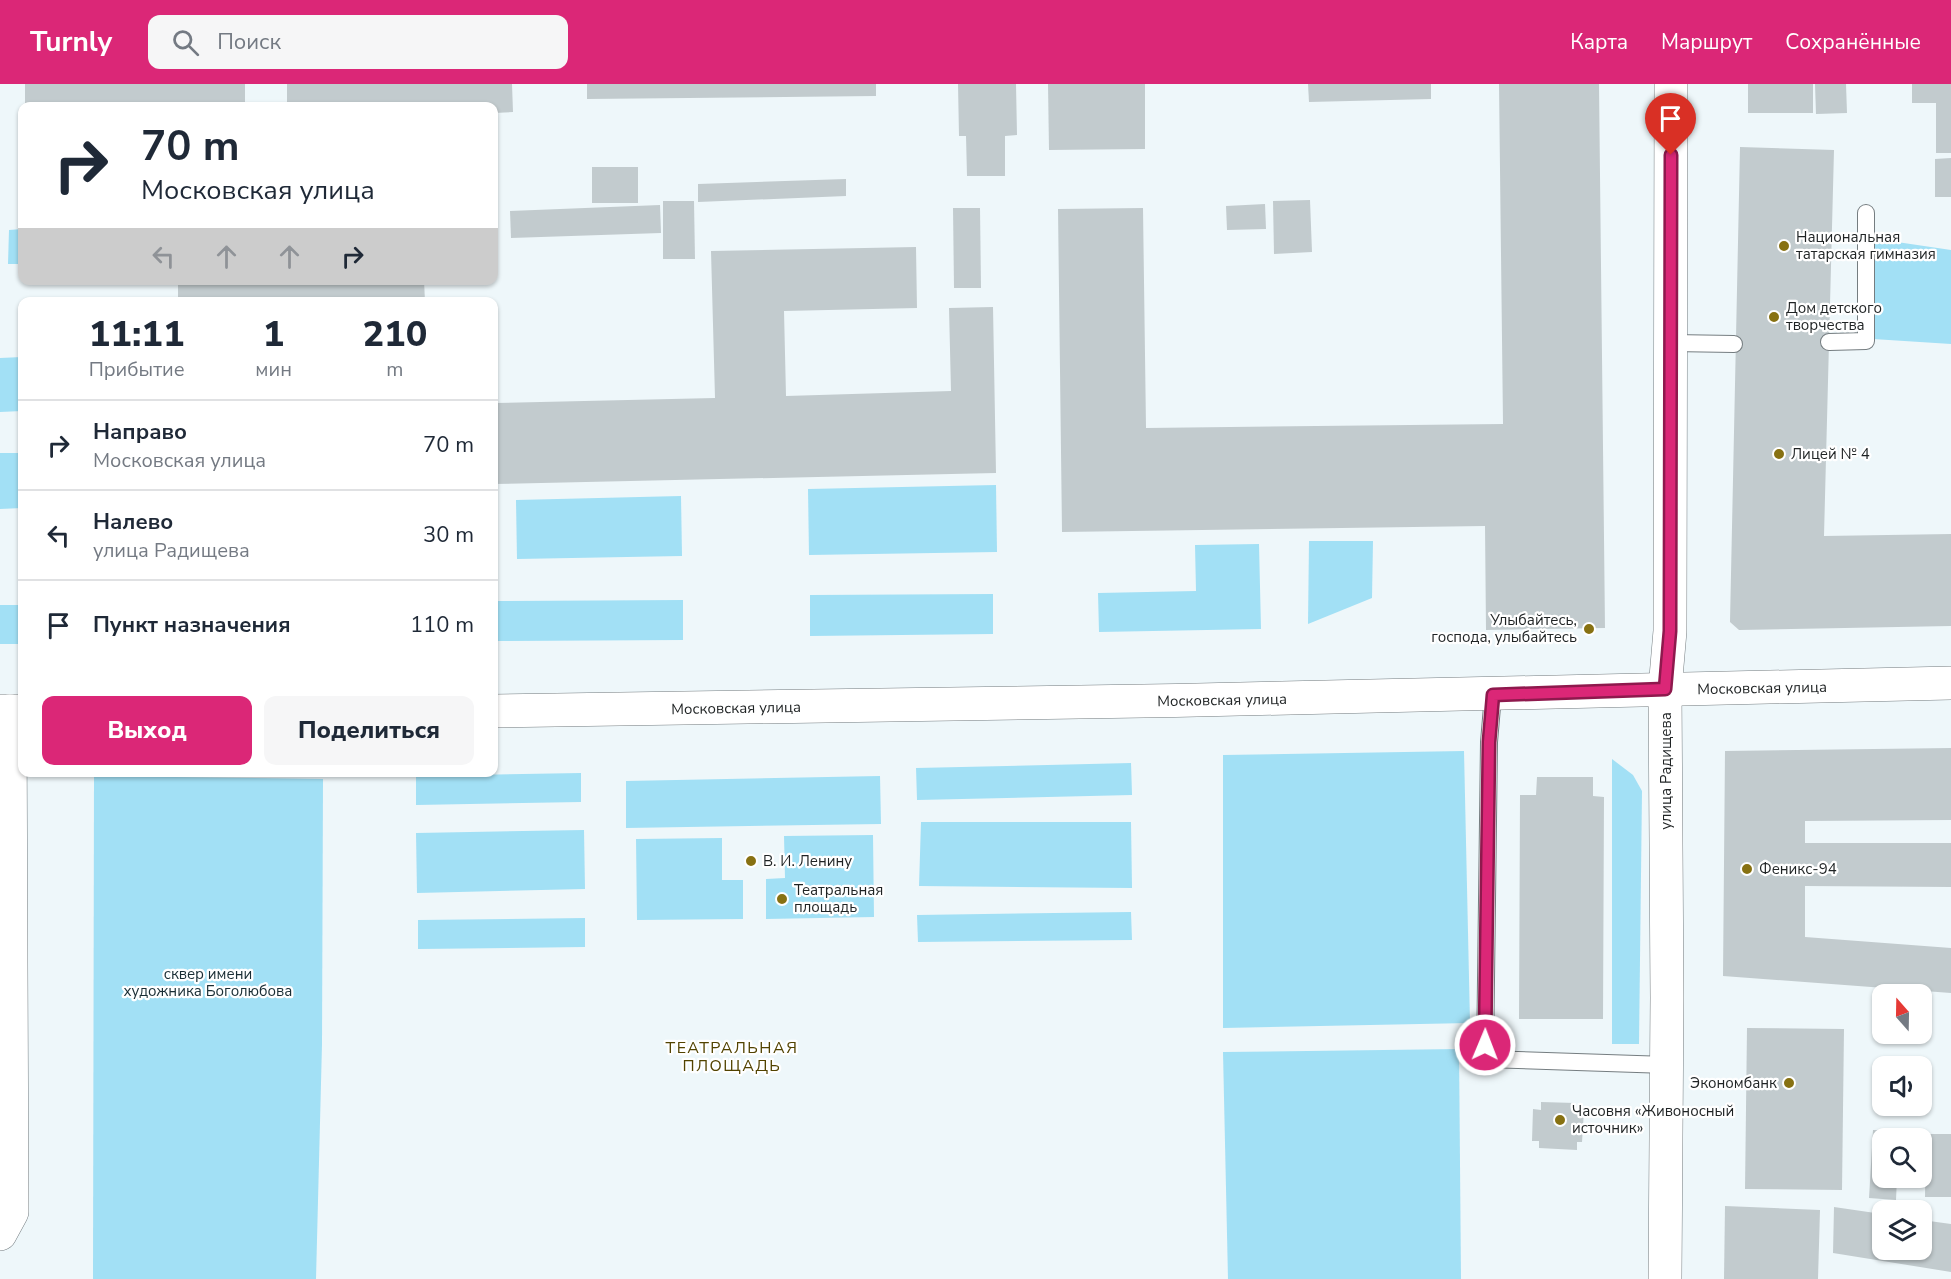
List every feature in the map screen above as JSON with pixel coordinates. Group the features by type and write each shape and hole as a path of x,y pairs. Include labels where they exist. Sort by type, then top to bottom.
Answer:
{"street":[{"name":"улица Радищева","path":"1665,1279 1667,1065 1665,689 1670,631 1671,84"},
{"name":"Московская улица","path":"498,711 1033,704 1951,683"},
{"path":"0,1234 12,1212 11,711"}],"lane":[{"path":"1829,342 1866,341 1866,213"},
{"path":"1671,343 1734,344"},
{"path":"1493,695 1489,742 1485,1059 1667,1065"}],"green space":[{"path":"18,229 18,264 8,264 9,230"},
{"path":"1870,238 1951,250 1951,344 1873,339"},
{"path":"18,357 18,411 0,412 0,358"},
{"path":"0,453 18,453 18,508 0,509"},
{"path":"996,485 997,552 809,555 808,489"},
{"path":"681,496 682,556 517,559 516,500"},
{"path":"1309,541 1373,541 1372,598 1308,624"},
{"path":"1259,544 1261,629 1099,632 1098,593 1196,591 1195,545"},
{"path":"993,594 993,634 810,636 810,595"},
{"path":"683,600 683,640 498,641 498,601"},
{"path":"0,605 18,605 18,644 0,644"},
{"path":"1464,751 1470,1023 1223,1028 1223,755"},
{"path":"1612,759 1633,775 1642,791 1639,1044 1612,1044"},
{"path":"1131,763 1132,795 917,800 916,768"},
{"path":"581,773 581,802 416,805 416,777 498,777 498,775"},
{"path":"880,776 881,824 626,828 626,781"},
{"name":"сквер имени художника Боголюбова","path":"94,777 323,779 322,1044 316,1279 93,1279"},
{"path":"921,822 1131,822 1132,888 919,886"},
{"path":"584,830 585,889 417,893 416,833"},
{"path":"873,835 874,917 766,919 766,879 785,878 784,836"},
{"path":"722,838 722,880 743,880 743,919 637,920 636,839"},
{"path":"1131,912 1132,940 918,942 917,915"},
{"path":"585,918 585,947 418,949 418,920"},
{"path":"1459,1049 1461,1279 1228,1279 1223,1052"}],"building":[{"path":"25,84 245,84 245,102 25,102"},
{"path":"287,84 512,84 513,112 498,113 498,102 287,102"},
{"path":"587,84 876,84 876,96 587,99"},
{"path":"958,84 1016,84 1017,135 1005,136 1005,176 967,176 966,136 959,136"},
{"path":"1048,84 1145,84 1145,149 1049,150"},
{"path":"1308,84 1431,84 1431,99 1309,102"},
{"path":"1499,84 1599,84 1605,628 1486,630 1485,526 1062,532 1058,209 1143,208 1146,428 1503,424"},
{"path":"1748,84 1813,84 1813,113 1748,113"},
{"path":"1815,84 1846,84 1847,113 1816,114"},
{"path":"1912,84 1951,84 1951,153 1936,153 1936,103 1912,103"},
{"name":"Лицей № 4","path":"1740,147 1834,150 1824,536 1951,534 1951,626 1739,630 1730,622"},
{"path":"1951,158 1951,197 1935,197 1935,159"},
{"path":"592,167 638,167 638,203 592,203"},
{"path":"846,179 846,196 698,202 698,184"},
{"path":"1310,200 1312,252 1274,254 1273,201"},
{"path":"663,201 694,201 695,259 663,259"},
{"path":"1265,204 1266,229 1227,230 1226,206"},
{"path":"660,205 661,233 511,238 510,211"},
{"path":"953,208 980,208 981,288 954,288"},
{"path":"916,247 917,308 784,311 786,396 951,391 949,308 993,307 996,473 498,484 498,403 715,398 711,251"},
{"path":"178,285 424,285 425,297 178,297"},
{"path":"1951,748 1951,820 1805,821 1805,843 1951,843 1951,887 1805,886 1805,937 1951,948 1951,993 1932,992 1932,984 1872,984 1872,987 1723,976 1725,751"},
{"path":"1537,777 1593,777 1593,796 1604,797 1603,1019 1519,1019 1520,795 1536,795"},
{"path":"1747,1028 1844,1029 1842,1190 1745,1189"},
{"path":"1541,1102 1575,1103 1575,1109 1584,1110 1582,1142 1577,1142 1577,1150 1539,1148 1539,1141 1532,1141 1533,1109 1541,1110"},
{"path":"1932,1134 1951,1134 1951,1197 1925,1197 1925,1188 1932,1188"},
{"path":"1872,1147 1872,1188 1897,1188 1896,1200 1869,1198"},
{"path":"1725,1206 1820,1210 1818,1279 1724,1279"},
{"path":"1834,1207 1872,1213 1872,1259 1833,1253"},
{"path":"1932,1221 1951,1224 1951,1272 1876,1260 1932,1260"}],"place":[{"name":"Национальная татарская гимназия","path":"1784,246"},
{"name":"Дом детского творчества","path":"1774,317"},
{"name":"Лицей № 4","path":"1779,454"},
{"name":"Улыбайтесь, господа, улыбайтесь","path":"1589,629"},
{"name":"В. И. Ленину","path":"751,861"},
{"name":"Феникс-94","path":"1747,869"},
{"name":"Театральная площадь","path":"782,899"},
{"name":"Экономбанк","path":"1789,1083"},
{"name":"Часовня «Живоносный источник»","path":"1560,1120"}],"district":[{"name":"ТЕАТРАЛЬНАЯ ПЛОЩАДЬ","path":"732,1057"}],"route":[{"path":"1485,1045 1489,742 1493,695 1665,689 1670,631 1671,155"}]}
